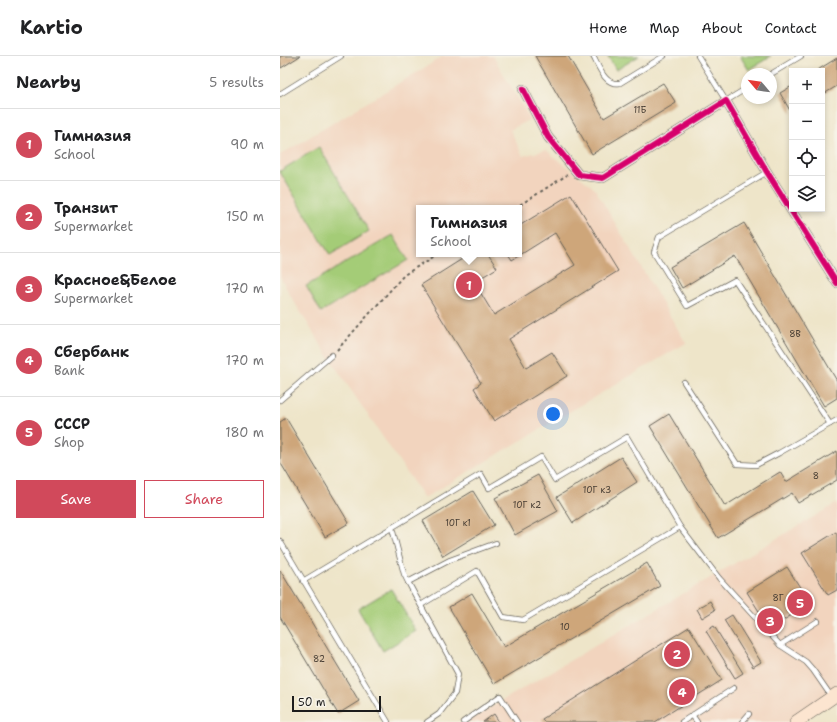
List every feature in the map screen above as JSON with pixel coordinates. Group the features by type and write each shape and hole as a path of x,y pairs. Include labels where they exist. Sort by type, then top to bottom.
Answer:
{"main road":[{"path":"796,722 834,696"}],"street":[{"path":"523,89 548,137 579,175 603,178 726,101 767,172 837,283"}],"lane":[{"path":"280,94 341,56"},
{"path":"593,56 606,78 610,82 616,84 620,83 660,57"},
{"path":"698,56 726,101 741,92"},
{"path":"777,70 801,56"},
{"path":"767,172 659,237 654,252 686,306 734,280 830,424"},
{"path":"281,397 332,355"},
{"path":"684,382 738,464 756,465 837,420"},
{"path":"304,581 481,474 489,488 541,457 555,480 627,437 680,527 719,578 780,645 806,662 834,696"},
{"path":"421,605 477,571 503,618 524,620 680,527"},
{"path":"392,528 404,574 458,674 454,693 440,714 427,722"},
{"path":"280,541 388,722"},
{"path":"408,582 450,560 496,543"},
{"path":"780,645 818,621"},
{"path":"682,722 734,688"},
{"path":"463,722 500,696 517,722"},
{"path":"742,722 749,714"},
{"path":"692,716 697,722"}],"path":[{"path":"520,205 575,170"},
{"path":"332,355 404,275 433,257"}],"shaded area":[{"path":"444,56 493,56 530,119 510,130 523,156 546,150 595,189 686,343 424,498 328,356 290,295 280,276 280,155"},
{"path":"837,503 837,697 797,722 466,722"}],"green space":[{"path":"608,56 639,56 616,70"},
{"path":"740,56 771,56 752,68 748,68"},
{"path":"319,147 369,231 330,255 280,172"},
{"path":"393,235 408,260 321,312 306,286"},
{"path":"391,589 416,631 383,651 358,609"}],"building":[{"path":"280,56 300,56 281,68"},
{"path":"535,56 568,56 604,118 663,83 676,103 592,154"},
{"path":"837,58 837,86 825,93 825,68 821,68"},
{"path":"789,88 789,109 780,93"},
{"path":"571,194 618,271 509,339 526,368 552,352 567,376 494,421 474,388 481,383 421,285 465,257 490,257 497,268 474,282 494,315 575,265 555,233 522,254 522,224"},
{"path":"744,223 837,381 837,398 824,406 735,256 682,288 670,267"},
{"path":"510,257 517,257 512,260"},
{"path":"669,414 725,506 780,472 786,482 837,451 837,480 798,503 792,493 718,538 650,426"},
{"path":"286,418 349,523 325,537 280,462 280,422"},
{"path":"621,457 637,482 573,523 557,497"},
{"path":"538,475 558,511 515,535 495,498"},
{"path":"473,491 494,525 443,556 423,521"},
{"path":"836,532 837,590 828,595 802,553"},
{"path":"647,563 660,586 494,684 449,607 472,593 504,647"},
{"path":"787,567 810,603 770,629 747,592"},
{"path":"280,570 359,701 338,714 280,617"},
{"path":"710,601 715,610 702,618 697,609"},
{"path":"732,615 761,662 753,667 724,620"},
{"path":"714,626 743,673 735,678 706,631"},
{"path":"689,627 722,680 655,722 544,722 542,719"},
{"path":"494,714 499,722 483,722"}],"cycle path":[{"path":"523,89 548,137 579,175 603,178 726,101 767,172 837,283"}],"place":[{"name":"Гимназия","path":"469,285"},
{"name":"СССР","path":"800,603"},
{"name":"Красное&Белое","path":"770,621"},
{"name":"Транзит","path":"677,654"},
{"name":"Сбербанк","path":"682,692"}]}
